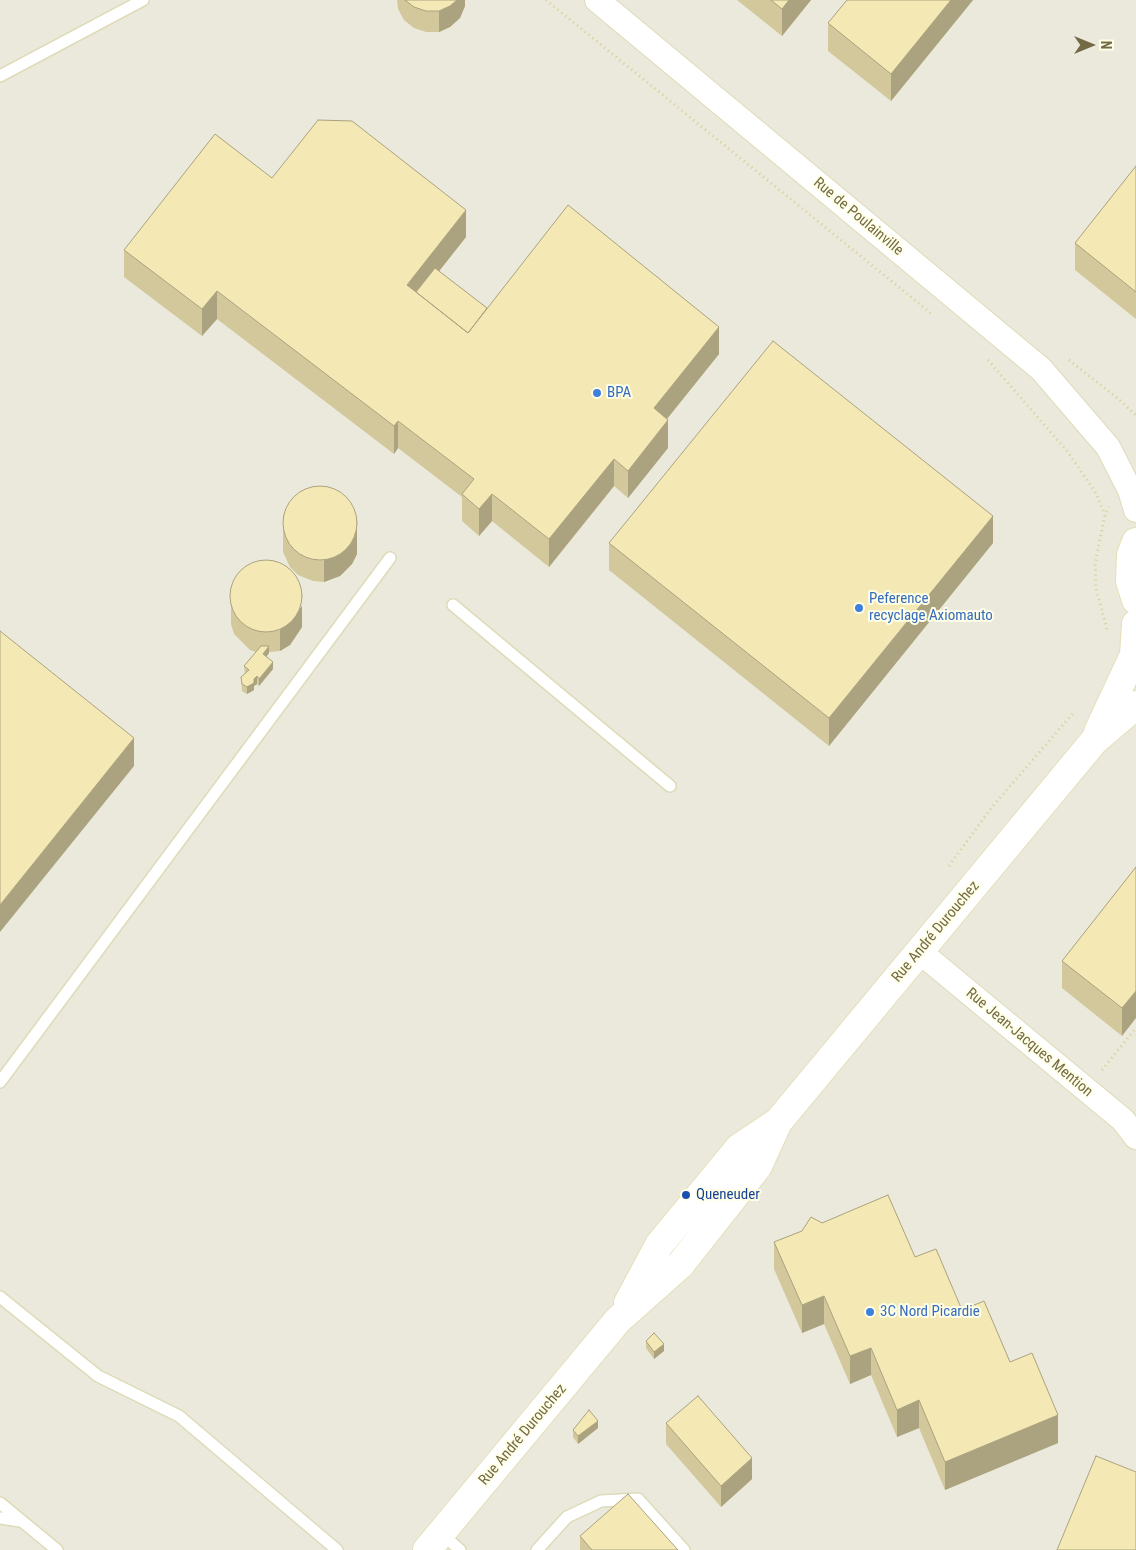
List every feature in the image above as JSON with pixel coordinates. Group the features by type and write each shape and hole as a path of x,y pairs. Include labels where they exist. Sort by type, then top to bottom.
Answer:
{"main road":[{"path":"1136,542 1131,555 1130,580 1136,600"},
{"name":"Rue André Durouchez","path":"1094,742 1134,654 1136,624"},
{"name":"Rue André Durouchez","path":"443,1544 618,1320 659,1245 739,1148 778,1122 1094,742 1136,705"}],"street":[{"name":"Rue de Poulainville","path":"597,0 1041,369 1108,446 1130,490 1136,510"},
{"name":"Rue de Poulainville","path":"1108,446 1136,465"},
{"name":"Rue Jean-Jacques Mention","path":"920,952 1123,1120 1136,1137"}],"lane":[{"path":"0,76 143,0"},
{"path":"0,1082 390,558"},
{"path":"454,605 670,786"},
{"path":"0,1297 98,1376 179,1416 337,1550"},
{"path":"537,1550 567,1517 601,1502 638,1500 684,1550"},
{"path":"0,1503 57,1550"},
{"path":"0,1518 22,1521"}],"path":[{"path":"546,0 935,317"},
{"path":"985,357 1067,451 1096,493 1105,514"},
{"path":"949,866 992,807 1077,709"},
{"path":"1086,1090 1136,1028"}],"shaded area":[{"path":"0,0 1136,0 1136,1550 0,1550"}],"building":[{"path":"405,0 457,0 439,11 426,11 414,7"},
{"path":"771,0 789,0 782,9"},
{"path":"847,0 951,0 891,74 828,23"},
{"path":"318,120 352,121 466,210 407,285 468,333 568,205 719,327 654,408 668,420 628,471 614,459 549,539 492,494 479,509 462,494 474,479 398,421 394,426 217,291 202,309 124,250 215,134 272,178"},
{"path":"1136,166 1136,292 1075,243"},
{"path":"435,268 487,308 468,333 416,292"},
{"path":"773,341 993,516 829,718 609,543"},
{"path":"313,486 327,486 341,492 351,502 357,516 355,537 341,554 327,560 313,560 299,554 289,544 283,530 283,516 289,502 299,492"},
{"path":"266,560 286,566 296,576 302,596 296,616 286,626 266,632 246,626 236,616 230,596 236,576 246,566"},
{"path":"0,631 134,738 0,905"},
{"path":"261,646 269,646 263,654 273,662 259,679 257,676 254,679 254,683 247,687 242,684 241,677 249,670 244,666"},
{"path":"1136,867 1136,991 1122,1008 1062,961"},
{"path":"888,1195 915,1257 936,1249 962,1310 984,1301 1010,1362 1032,1353 1058,1415 945,1462 919,1400 897,1410 871,1348 850,1356 824,1296 802,1305 774,1242 802,1231 811,1217 822,1223"},
{"path":"654,1333 664,1344 654,1352 646,1341"},
{"path":"698,1396 752,1458 721,1486 666,1423"},
{"path":"589,1410 598,1421 578,1436 573,1430"},
{"path":"1096,1456 1136,1472 1136,1550 1057,1550"},
{"path":"628,1494 678,1550 592,1550 580,1536"}],"place":[{"name":"BPA","path":"597,393"},
{"name":"Peference recyclage Axiomauto","path":"859,608"},
{"name":"Queneuder","path":"686,1195"},
{"name":"3C Nord Picardie","path":"870,1312"}]}
